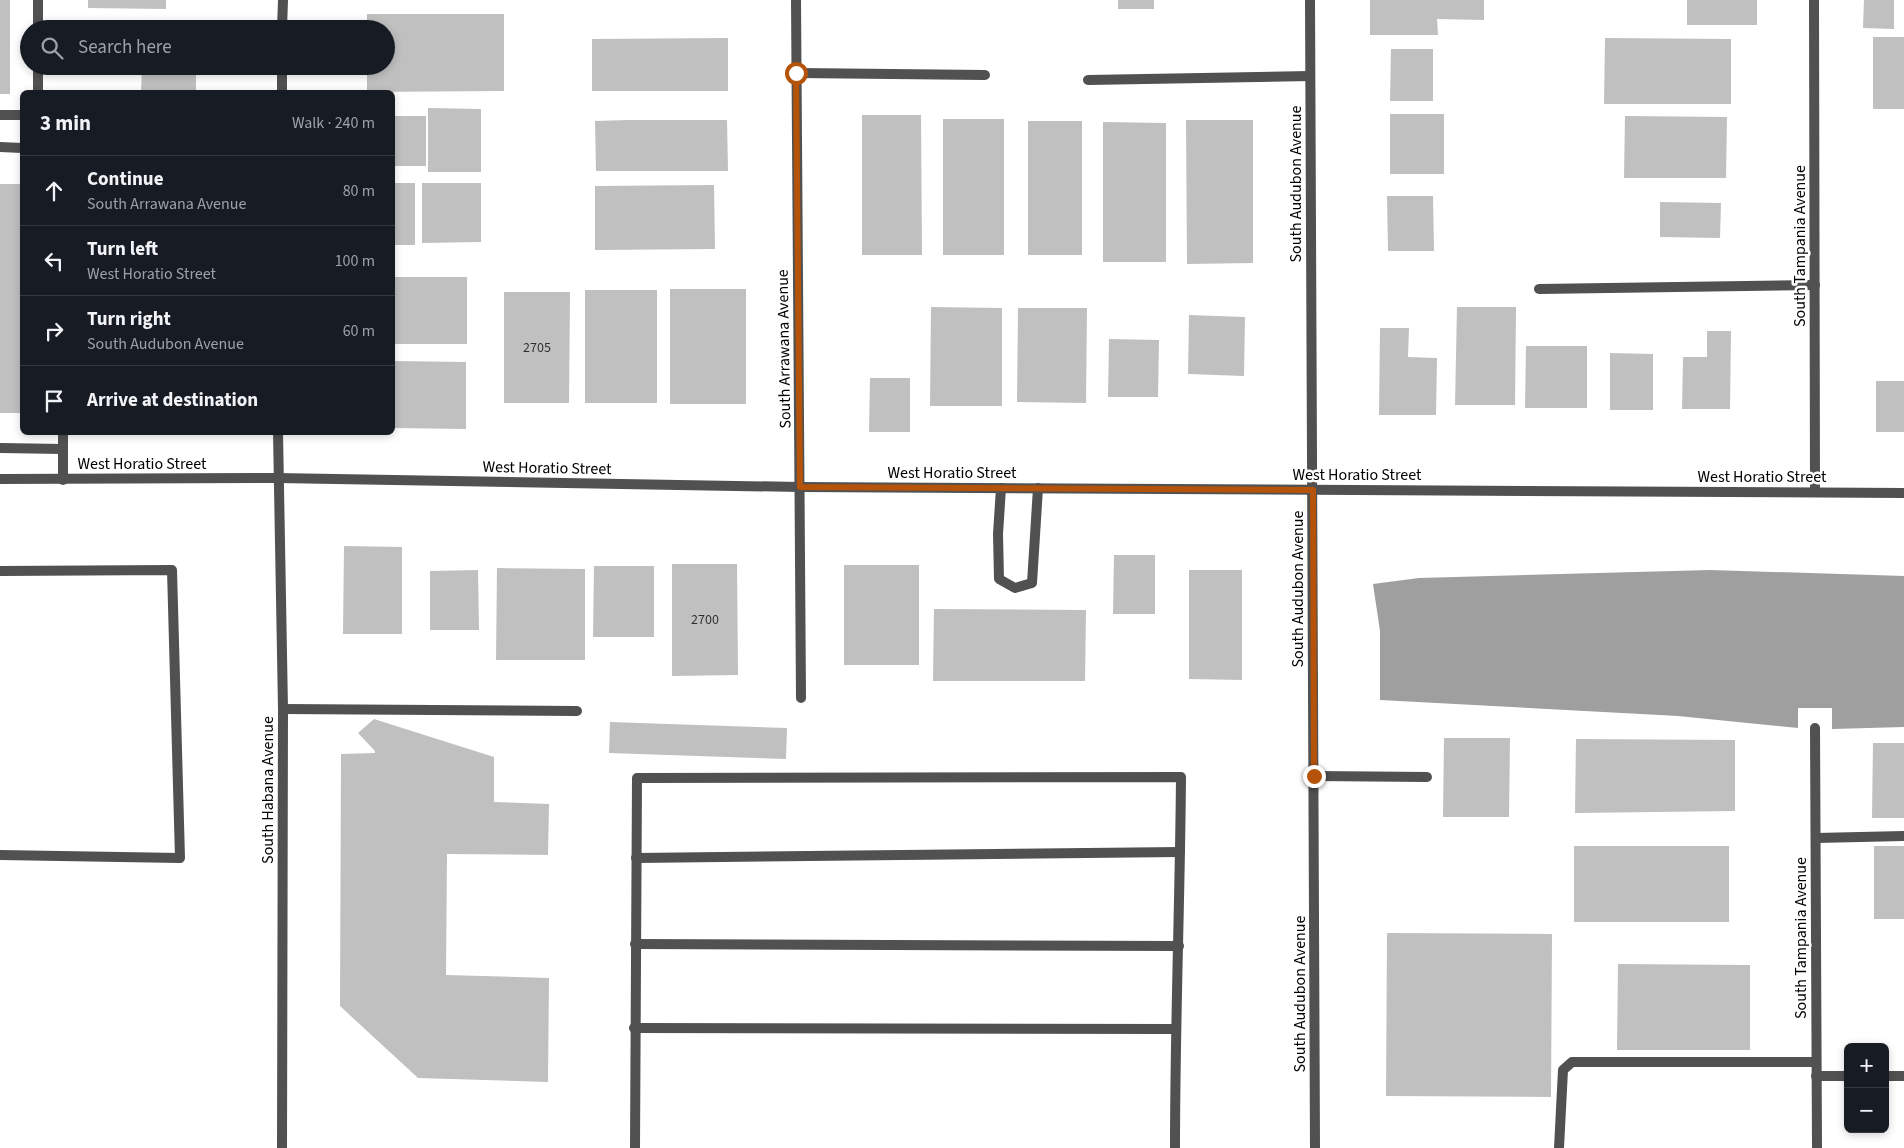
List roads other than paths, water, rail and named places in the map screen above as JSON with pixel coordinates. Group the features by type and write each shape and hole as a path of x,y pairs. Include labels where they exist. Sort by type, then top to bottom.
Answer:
{"street":[{"path":"38,0 38,20"},
{"path":"282,20 283,0"},
{"name":"South Arrawana Avenue","path":"795,0 801,698"},
{"name":"South Audubon Avenue","path":"1310,0 1315,1148"},
{"name":"South Tampania Avenue","path":"1814,0 1815,492"},
{"path":"796,73 985,75"},
{"path":"38,75 38,90"},
{"path":"282,75 282,90"},
{"path":"1088,80 1310,76"},
{"path":"0,115 20,115"},
{"path":"0,147 20,148"},
{"path":"1539,288 1815,285"},
{"path":"63,435 63,480"},
{"name":"South Habana Avenue","path":"278,435 277,478 283,709 282,1148"},
{"path":"0,448 63,449"},
{"name":"West Horatio Street","path":"0,479 277,478 800,487 1904,493"},
{"path":"1001,488 998,534 999,579 1015,588 1032,583 1038,488"},
{"path":"0,571 172,570 180,858 0,855"},
{"path":"283,709 577,711"},
{"name":"South Tampania Avenue","path":"1815,728 1817,1148"},
{"path":"1314,776 1427,777"},
{"path":"635,1148 634,1028 637,778 1181,777 1179,946 1175,1029 1175,1148"},
{"path":"1816,838 1904,836"},
{"path":"636,858 1180,852"},
{"path":"635,944 1179,946"},
{"path":"634,1028 1175,1029"},
{"path":"1559,1148 1563,1070 1572,1062 1816,1062"},
{"path":"1816,1076 1844,1076"},
{"path":"1889,1076 1904,1076"}]}
